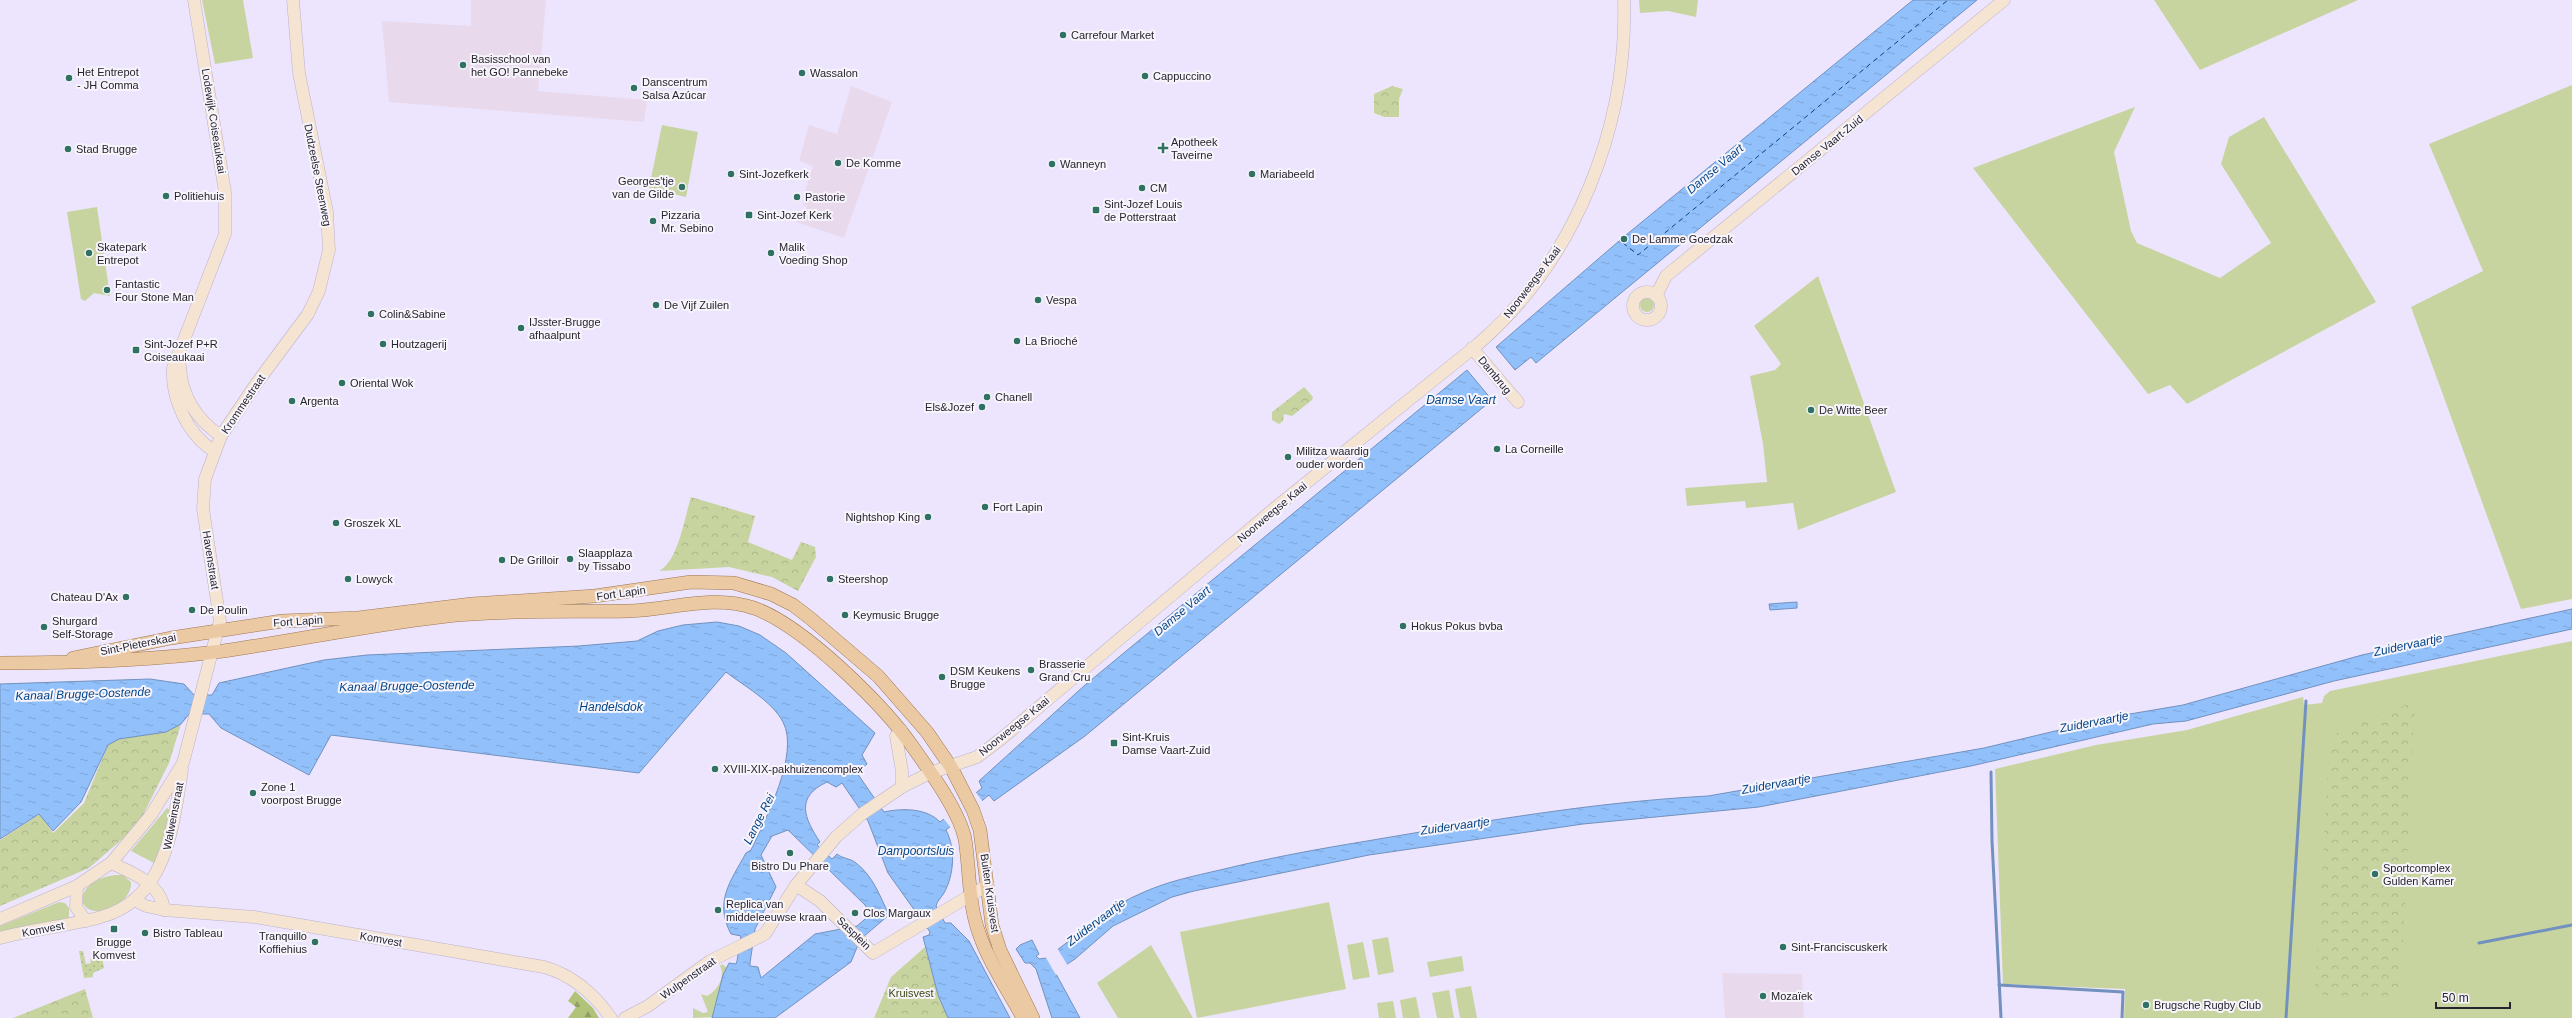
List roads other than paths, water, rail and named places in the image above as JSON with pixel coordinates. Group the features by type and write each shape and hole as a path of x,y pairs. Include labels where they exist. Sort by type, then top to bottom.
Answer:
{"main road":[{"name":"Lodewijk Coiseaukaai","path":"194,0 226,192 226,222 222,245 173,368 177,377 177,400 192,430 201,442 214,451"},
{"name":"Dudzeelse Steenweg","path":"275,360 314,302 323,281 329,250 327,212 299,73 292,0"},
{"name":"Noorweegse Kaai","path":"796,885 820,855 848,825 902,787 930,773 977,757 1001,739 1274,508 1472,348 1503,320 1525,294 1569,230 1595,174 1613,116 1623,50 1624,0"},
{"name":"Damse Vaart-Zuid","path":"1656,296 1666,276 2004,0"},
{"name":"Dambrug","path":"1472,348 1518,402"},
{"name":"Krommestraat","path":"214,451 222,436 275,360"},
{"path":"177,377 197,415 222,436"},
{"name":"Havenstraat","path":"190,736 219,630 220,615 204,509 205,479 214,451"},
{"name":"Fort Lapin","path":"219,630 282,620 358,618 472,604 595,596 691,582 734,583 771,594 793,605 857,657 906,706 951,767"},
{"name":"Fort Lapin","path":"213,652 453,616 518,611 633,611 708,601 734,603 769,614 792,629 845,673 901,730 930,773"},
{"name":"Sint-Pieterskaai","path":"58,662 129,646 219,630"},
{"name":"Sint-Pieterskaai","path":"0,663 58,662 77,664 213,652"},
{"path":"901,730 896,736 902,771 902,787"},
{"name":"Komvest","path":"0,919 77,886 111,863 151,815 183,763 190,736"},
{"name":"Walweinstraat","path":"160,868 171,837 183,763"},
{"name":"Buiten Kruisvest","path":"951,767 973,810 985,853 992,925 1000,950 1033,1018"},
{"name":"Buiten Kruisvest","path":"930,773 952,809 964,835 971,894 979,935 1023,1018"},
{"path":"111,863 134,874 149,885 163,899 164,910 146,906 134,900"},
{"name":"Komvest","path":"0,938 86,921 116,912 134,900 149,885 160,868"},
{"name":"Sasplein","path":"796,885 820,901 873,952 971,894"},
{"name":"Wulpenstraat","path":"625,1018 648,1006 718,956 753,942 765,934 796,885"},
{"path":"77,886 76,907 86,921"},
{"path":"971,894 988,886"},
{"name":"Komvest","path":"164,910 254,917 544,967 577,984 595,998 611,1018"}],"water":[{"name":"Damse Vaart","path":"1913,0 1977,0 1536,363 1531,357 1515,370 1496,347 1626,235"},
{"name":"Handelsdok","path":"1467,370 1492,400 1085,736 994,801 989,795 946,830 951,845 952,870 944,893 936,906 945,923 951,923 969,941 1010,1018 948,1018 938,995 923,937 929,935 930,932 888,873 868,821 842,783 836,787 827,782 810,794 807,801 807,816 814,833 820,842 817,845 832,859 837,854 854,861 862,868 872,880 889,915 856,943 858,945 851,962 775,1018 712,1018 723,975 729,963 736,964 741,936 731,934 726,923 724,902 726,892 746,853 751,850 772,805 784,769 787,751 787,735 783,722 778,714 757,694 726,672 639,773 331,735 309,775 221,728 209,714 189,714 181,724 166,732 119,739 108,745 81,802 53,831 39,814 0,839 0,684 150,679 184,684 194,695 212,695 219,683 324,660 367,655 579,646 637,641 658,631 683,625 717,622 739,626 760,635 786,653 875,733 862,755 867,764 857,773 884,812 914,810 935,817 940,822 982,788 979,781 1085,685","holes":["788,830 865,905 871,914 857,926 815,934 761,978 758,967 750,966 755,929 776,887 761,855 772,836"]},
{"path":"1797,602 1797,608 1770,610 1769,604"},
{"name":"Zuidervaartje","path":"2572,609 2572,629 2334,681 2186,721 2153,724 1971,766 1759,807 1583,824 1369,855 1194,891 1172,897 1113,926 1075,959 1055,972 1080,1018 1052,1018 1036,969 1030,963 1025,963 1016,949 1020,945 1032,940 1039,954 1036,956 1039,959 1046,958 1105,913 1144,892 1182,879 1257,862 1349,844 1537,814 1622,803 1708,796 1984,748 2118,716 2183,705 2362,655"}],"waterway":[{"path":"2286,1018 2306,701"},
{"path":"1991,772 1992,841 2001,1018"},
{"path":"2479,943 2572,925"},
{"path":"1999,985 2123,992 2122,1018"}],"place":[{"name":"Carrefour Market","path":"1063,35"},
{"name":"Basisschool van het GO! Pannebeke","path":"463,65"},
{"name":"Wassalon","path":"802,73"},
{"name":"Cappuccino","path":"1145,76"},
{"name":"Het Entrepot - JH Comma","path":"69,78"},
{"name":"Danscentrum Salsa Azúcar","path":"634,88"},
{"name":"Apotheek Taveirne","path":"1163,148"},
{"name":"Stad Brugge","path":"68,149"},
{"name":"De Komme","path":"838,163"},
{"name":"Wanneyn","path":"1052,164"},
{"name":"Sint-Jozefkerk","path":"731,174"},
{"name":"Mariabeeld","path":"1252,174"},
{"name":"Georges'tje van de Gilde","path":"682,187"},
{"name":"CM","path":"1142,188"},
{"name":"Politiehuis","path":"166,196"},
{"name":"Pastorie","path":"797,197"},
{"name":"Sint-Jozef Louis de Potterstraat","path":"1096,210"},
{"name":"Sint-Jozef Kerk","path":"749,215"},
{"name":"Pizzaria Mr. Sebino","path":"653,221"},
{"name":"De Lamme Goedzak","path":"1624,239"},
{"name":"Skatepark Entrepot","path":"89,253"},
{"name":"Malik Voeding Shop","path":"771,253"},
{"name":"Fantastic Four Stone Man","path":"107,290"},
{"name":"Vespa","path":"1038,300"},
{"name":"De Vijf Zuilen","path":"656,305"},
{"name":"Colin&Sabine","path":"371,314"},
{"name":"IJsster-Brugge afhaalpunt","path":"521,328"},
{"name":"La Brioché","path":"1017,341"},
{"name":"Houtzagerij","path":"383,344"},
{"name":"Sint-Jozef P+R Coiseaukaai","path":"136,350"},
{"name":"Oriental Wok","path":"342,383"},
{"name":"Chanell","path":"987,397"},
{"name":"Argenta","path":"292,401"},
{"name":"Els&Jozef","path":"982,407"},
{"name":"De Witte Beer","path":"1811,410"},
{"name":"La Corneille","path":"1497,449"},
{"name":"Militza waardig ouder worden","path":"1288,457"},
{"name":"Fort Lapin","path":"985,507"},
{"name":"Nightshop King","path":"928,517"},
{"name":"Groszek XL","path":"336,523"},
{"name":"Slaapplaza by Tissabo","path":"570,559"},
{"name":"De Grilloir","path":"502,560"},
{"name":"Lowyck","path":"348,579"},
{"name":"Steershop","path":"830,579"},
{"name":"Chateau D'Ax","path":"126,597"},
{"name":"De Poulin","path":"192,610"},
{"name":"Keymusic Brugge","path":"845,615"},
{"name":"Hokus Pokus bvba","path":"1403,626"},
{"name":"Shurgard Self-Storage","path":"44,627"},
{"name":"Brasserie Grand Cru","path":"1031,670"},
{"name":"DSM Keukens Brugge","path":"942,677"},
{"name":"Sint-Kruis Damse Vaart-Zuid","path":"1114,743"},
{"name":"XVIII-XIX-pakhuizencomplex","path":"715,769"},
{"name":"Zone 1 voorpost Brugge","path":"253,793"},
{"name":"Bistro Du Phare","path":"790,853"},
{"name":"Sportcomplex Gulden Kamer","path":"2375,874"},
{"name":"Replica van middeleeuwse kraan","path":"718,910"},
{"name":"Clos Margaux","path":"855,913"},
{"name":"Brugge Komvest","path":"114,929"},
{"name":"Bistro Tableau","path":"145,933"},
{"name":"Tranquillo Koffiehius","path":"315,942"},
{"name":"Sint-Franciscuskerk","path":"1783,947"},
{"name":"Mozaïek","path":"1763,996"},
{"name":"Brugsche Rugby Club","path":"2146,1005"}],"water label":[{"name":"Kanaal Brugge-Oostende","path":"407,686"},
{"name":"Kanaal Brugge-Oostende","path":"83,694"},
{"name":"Lange Rei","path":"759,819"},
{"name":"Dampoortsluis","path":"916,851"}],"park label":[{"name":"Kruisvest","path":"911,993"}]}
